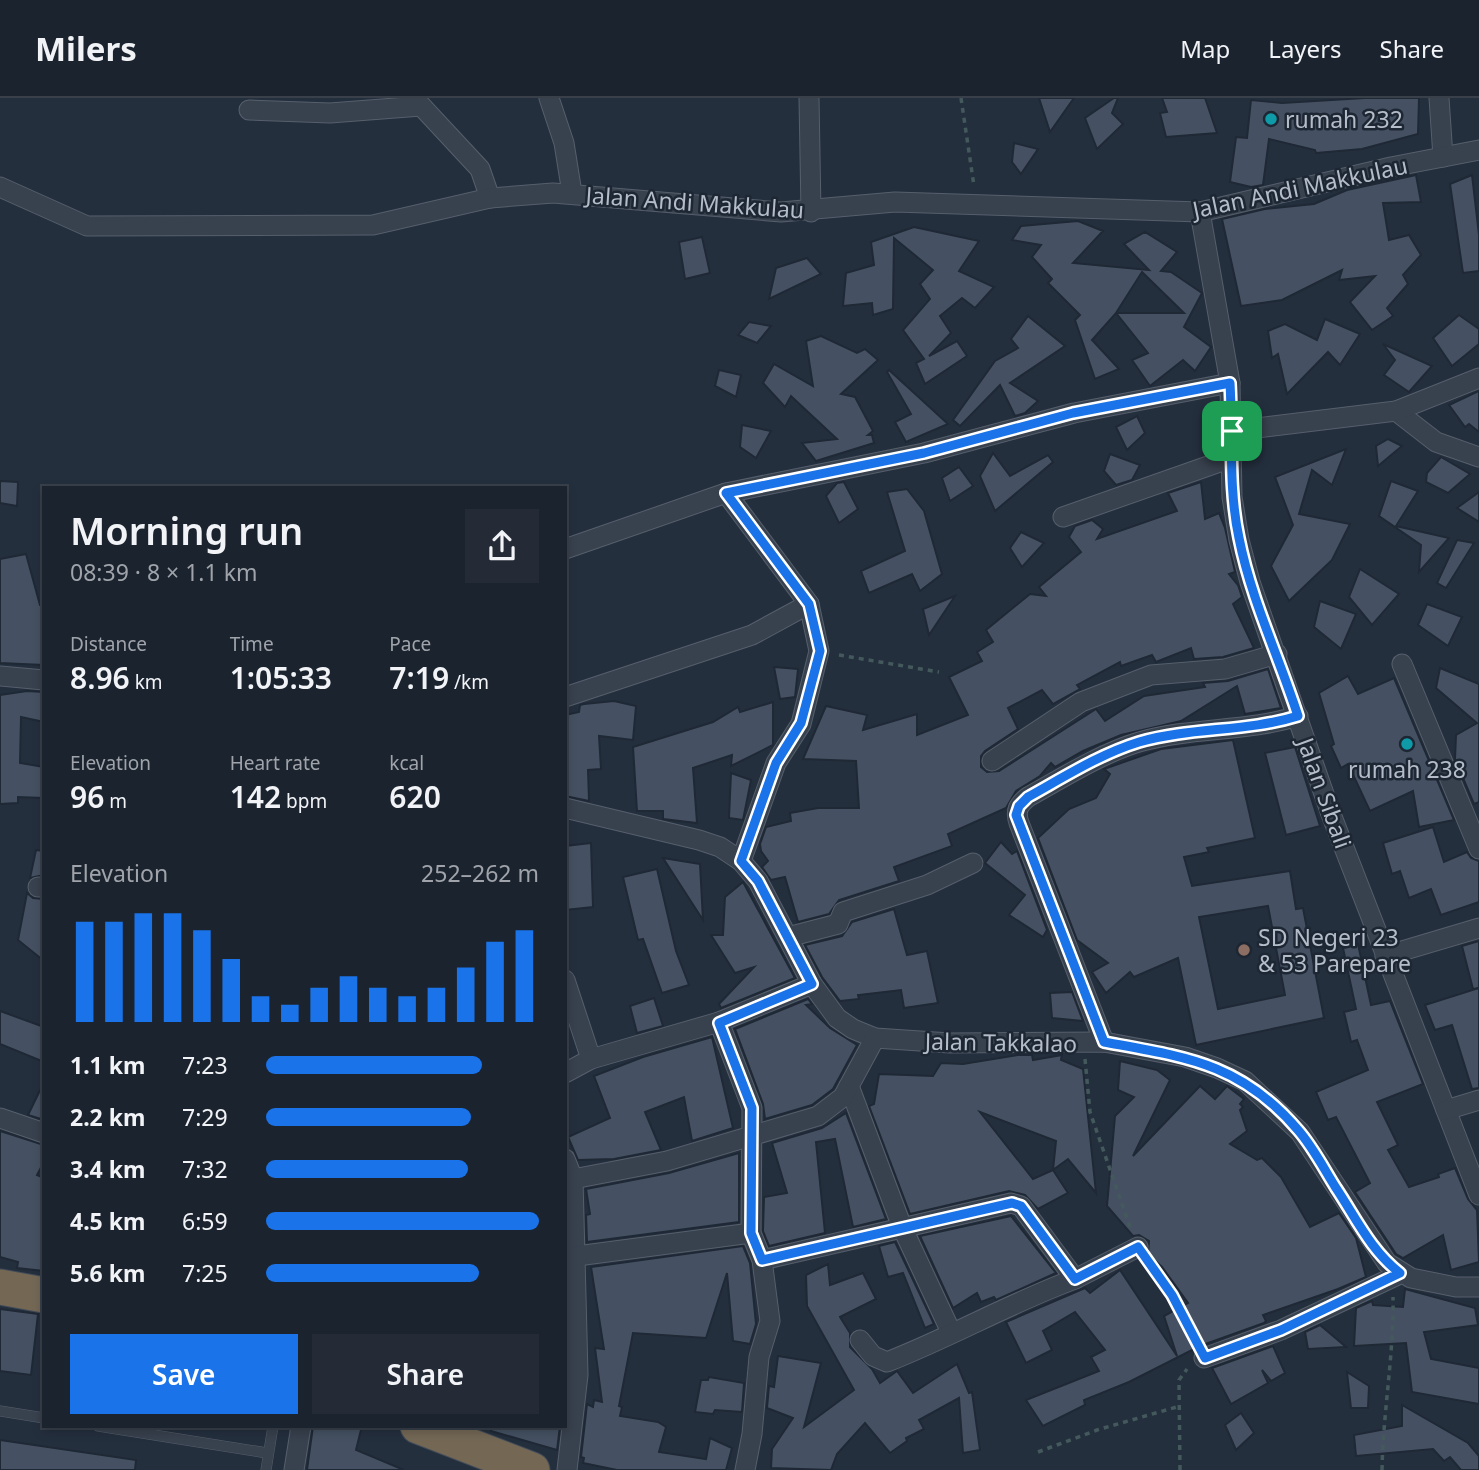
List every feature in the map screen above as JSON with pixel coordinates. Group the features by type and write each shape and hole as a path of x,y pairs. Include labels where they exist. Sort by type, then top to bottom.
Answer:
{"highway":[{"path":"0,1287 42,1295"},
{"path":"423,1428 532,1470"}],"street":[{"path":"549,98 564,143 572,193"},
{"path":"809,98 811,212"},
{"path":"1439,98 1443,157"},
{"path":"249,110 330,113 418,102 480,169 490,198"},
{"name":"Jalan Andi Makkulau","path":"0,187 86,226 373,225 490,198 572,193 713,208 811,212 895,202 1200,212 1479,150"},
{"name":"Jalan Sibali","path":"1200,212 1230,383 1232,497 1250,582 1385,956 1479,1195"},
{"path":"1232,431 1396,411 1479,378"},
{"path":"567,548 726,493 924,453 1073,413 1230,383"},
{"path":"1396,411 1436,442 1479,457"},
{"path":"1063,517 1231,458"},
{"path":"726,493 809,604 820,651 801,723 776,763 741,861"},
{"path":"567,696 752,635 809,604"},
{"path":"992,761 1081,702 1151,675 1225,669 1278,654"},
{"path":"1402,664 1479,849"},
{"path":"0,677 42,680"},
{"path":"1104,1042 1019,824 1019,806 1028,797 1100,757 1140,742 1233,727 1265,726 1298,716"},
{"name":"Jalan Takkalao","path":"567,808 699,840 720,847 741,861 758,881 812,984 837,1018 875,1038 950,1043 1104,1042 1185,1057 1217,1068 1253,1087 1300,1132 1367,1238 1396,1276 1444,1285 1479,1287"},
{"path":"788,937 838,924 844,912 928,885 973,863"},
{"path":"1385,956 1479,928"},
{"path":"567,1072 591,1059 719,1023 812,984"},
{"path":"567,986 591,1059"},
{"path":"719,1023 752,1108 751,1233 762,1260 770,1321 759,1357 752,1434 745,1470"},
{"path":"573,1179 667,1161 818,1116 831,1109 849,1086 875,1038"},
{"path":"849,1086 902,1227 951,1332"},
{"path":"1446,1110 1479,1100"},
{"path":"0,1118 42,1132"},
{"path":"567,1164 573,1179 578,1375 567,1470"},
{"path":"762,1260 1012,1203 1021,1206 1075,1279"},
{"path":"577,1256 751,1233"},
{"path":"860,1340 873,1356 887,1362 1075,1279 1138,1247"},
{"path":"1205,1358 1281,1330 1396,1276"},
{"path":"294,1470 301,1428"}],"lane":[{"path":"0,1411 42,1418"},
{"path":"111,1428 267,1453"},
{"path":"266,1470 272,1428"}],"path":[{"path":"961,98 977,205"},
{"path":"820,651 939,672"},
{"path":"1083,1043 1090,1112 1138,1247 1172,1295 1205,1358 1185,1370 1179,1380 1180,1470"},
{"path":"1382,1470 1383,1430 1394,1340 1396,1276"},
{"path":"1038,1452 1097,1430 1180,1406"}],"building":[{"path":"1039,98 1074,98 1050,132"},
{"path":"1118,98 1112,113 1123,124 1097,149 1085,118"},
{"path":"1162,98 1205,98 1217,133 1166,137 1160,113 1167,112"},
{"path":"1419,98 1418,134 1362,149 1316,153 1315,150 1269,139 1263,185 1251,187 1230,182 1236,137 1247,138 1251,100 1282,103"},
{"path":"1014,143 1038,149 1021,174 1012,162"},
{"path":"1416,175 1421,202 1383,203 1389,240 1409,235 1421,255 1403,275 1408,284 1387,308 1393,316 1372,330 1350,302 1375,276 1339,280 1342,270 1282,300 1241,306 1222,219 1265,209 1314,204 1347,190"},
{"path":"1472,175 1479,235 1479,271 1463,273 1450,184"},
{"path":"1078,221 1103,231 1073,263 1149,270 1124,244 1145,232 1177,252 1161,271 1171,272 1202,293 1184,327 1211,347 1195,371 1183,360 1150,386 1132,360 1148,353 1116,313 1092,340 1119,369 1095,379 1075,320 1080,315 1048,283 1052,279 1032,257 1041,245 1012,240 1021,226","holes":["1142,272 1184,313 1116,313"]},
{"path":"914,227 979,241 959,271 994,287 975,308 962,298 940,316 951,333 929,356 957,341 967,356 925,384 916,363 924,359 903,330 930,299 920,284 933,270 894,238 893,309 873,315 872,303 843,306 846,273 874,265 871,242"},
{"path":"702,237 710,273 685,279 679,242"},
{"path":"807,258 821,274 769,299 776,268"},
{"path":"1459,315 1479,329 1479,344 1452,366 1433,338"},
{"path":"1028,316 1065,346 1010,383 1038,401 1025,413 1015,416 1000,385 960,426 953,420 995,361 1018,348 1011,339"},
{"path":"1325,319 1360,334 1340,365 1328,352 1287,394 1278,354 1272,358 1268,331 1285,324 1317,340"},
{"path":"749,322 771,326 757,343 738,335"},
{"path":"821,336 857,353 865,349 878,360 841,394 855,397 873,431 868,435 872,435 874,443 816,461 802,443 837,439 791,396 785,407 763,383 774,364 813,386 806,341"},
{"path":"1383,344 1432,366 1409,392 1384,375 1395,360"},
{"path":"719,370 741,375 736,397 715,386"},
{"path":"889,370 948,424 906,442 895,422 911,414 887,372"},
{"path":"1479,391 1479,432 1469,424 1465,427 1449,405"},
{"path":"1137,416 1145,433 1127,450 1116,427"},
{"path":"742,425 771,431 756,458 740,447"},
{"path":"1388,439 1402,446 1378,466 1376,446"},
{"path":"1346,449 1332,485 1312,470 1299,514 1350,524 1332,560 1289,601 1271,566 1293,525 1275,477"},
{"path":"993,453 1010,476 1048,455 1053,462 995,511 980,476"},
{"path":"1110,454 1140,465 1132,480 1116,485 1104,471"},
{"path":"1441,457 1470,474 1448,493 1426,482 1427,473"},
{"path":"959,467 973,486 950,501 942,478"},
{"path":"0,481 18,482 17,506 0,503"},
{"path":"1391,481 1418,491 1396,526 1449,538 1419,572 1421,545 1379,516"},
{"path":"844,482 858,509 839,523 826,496 837,483"},
{"path":"1201,482 1205,519 1219,513 1225,528 1235,572 1229,574 1238,585 1242,597 1233,604 1254,648 1223,657 1194,659 1191,648 1156,662 1152,655 1121,666 1120,662 1077,685 1080,689 1053,704 1042,690 1008,708 1018,729 985,751 981,756 981,767 987,772 999,771 1096,709 1105,721 1144,696 1205,687 1203,683 1228,681 1268,669 1281,708 1245,714 1237,686 1181,721 1121,735 1083,751 1055,767 1051,763 1040,776 1016,791 1006,808 948,834 952,846 894,867 899,881 839,900 829,914 798,922 785,877 771,880 762,867 768,861 760,844 766,827 791,821 790,813 818,808 859,808 856,761 803,759 826,706 867,715 863,730 917,714 917,735 968,715 949,677 982,661 977,652 993,642 986,630 1030,594 1046,596 1039,587 1081,552 1069,537 1075,526 1092,520 1103,529 1097,539 1177,511 1168,493"},
{"path":"907,489 924,511 942,574 920,591 912,574 869,593 861,571 905,551 887,492"},
{"path":"1479,492 1479,522 1457,508"},
{"path":"1021,532 1044,543 1022,567 1010,548"},
{"path":"1457,540 1474,543 1446,588 1437,583"},
{"path":"26,554 42,605 42,665 0,663 0,559"},
{"path":"1360,569 1399,594 1372,625 1349,597"},
{"path":"955,596 929,635 923,609"},
{"path":"1320,601 1356,614 1341,649 1314,627"},
{"path":"1427,604 1462,617 1448,646 1418,625"},
{"path":"774,667 798,669 795,697 780,699"},
{"path":"1440,668 1479,684 1479,802 1474,804 1455,759 1456,735 1477,723 1436,688"},
{"path":"1348,676 1358,694 1394,678 1454,820 1419,827 1413,791 1370,811 1348,764 1341,768 1331,746 1334,744 1319,693"},
{"path":"42,692 42,722 21,717 20,763 42,767 42,798 18,797 18,803 0,804 0,695"},
{"path":"614,701 636,706 633,740 599,736 601,769 588,770 589,801 567,796 567,715 579,712 580,705"},
{"path":"773,702 773,745 731,766 732,755 693,768 697,823 663,819 663,811 637,811 633,747 713,722 738,707 740,712"},
{"path":"1233,740 1255,838 1207,848 1209,852 1184,857 1192,886 1290,871 1296,909 1303,908 1324,1018 1196,1045 1178,958 1134,977 1130,972 1106,993 1092,972 1108,963 1077,940 1038,838 1069,809 1096,798 1110,774 1104,769 1161,749","holes":["1268,906 1285,995 1218,1009 1199,917"]},
{"path":"1295,747 1320,826 1286,835 1265,753"},
{"path":"731,773 751,780 743,820 729,818"},
{"path":"1433,827 1444,862 1467,852 1471,858 1479,861 1479,902 1441,915 1431,889 1409,898 1400,871 1392,874 1383,843"},
{"path":"1001,842 1012,854 1017,851 1047,930 1043,937 1009,915 1025,895 985,863"},
{"path":"591,843 593,907 567,910 567,846"},
{"path":"36,850 42,851 42,875 30,878"},
{"path":"663,858 700,864 703,920"},
{"path":"657,869 676,951 689,985 662,993 643,939 638,940 623,877"},
{"path":"743,882 795,978 721,1008 719,1004 754,967 735,973 711,935 723,935 725,897"},
{"path":"27,893 33,898 42,899 42,959 18,940"},
{"path":"894,909 907,955 927,951 938,1003 904,1008 901,990 858,995 859,999 840,1001 822,977 805,945 842,936 852,922"},
{"path":"1479,941 1479,988 1473,989 1462,946"},
{"path":"1358,944 1371,1005 1390,1001 1423,1084 1377,1102 1398,1145 1388,1150 1409,1187 1439,1177 1438,1174 1455,1168 1468,1199 1477,1210 1479,1262 1451,1270 1443,1235 1403,1258 1396,1254 1355,1192 1370,1183 1336,1117 1328,1120 1316,1092 1368,1070 1357,1040 1351,1042 1344,1012 1356,1009 1343,948"},
{"path":"1479,988 1479,1088 1472,1089 1452,1025 1435,1030 1425,1005"},
{"path":"1072,992 1083,1021 1052,1018 1050,993"},
{"path":"654,998 663,1026 637,1033 630,1006"},
{"path":"808,999 812,1004 806,1005 830,1028 857,1045 833,1089 812,1105 765,1119 763,1104 735,1029"},
{"path":"0,1011 42,1026 42,1061 0,1044"},
{"path":"712,1037 733,1128 692,1141 684,1097 645,1112 661,1150 614,1159 578,1160 568,1137 610,1118 594,1076 643,1057"},
{"path":"1018,1055 1032,1055 1033,1060 1062,1055 1061,1060 1083,1069 1096,1193 1068,1159 1053,1170 1068,1193 1038,1209 1025,1195 1009,1191 910,1214 869,1106 874,1104 879,1074 933,1076 941,1063 963,1064","holes":["980,1112 1056,1141 1053,1170 1033,1179"]},
{"path":"1120,1061 1157,1070 1170,1080 1133,1156 1200,1086 1215,1099 1227,1086 1244,1099 1240,1110 1247,1131 1230,1144 1257,1160 1262,1158 1281,1177 1310,1227 1339,1213 1356,1238 1366,1277 1263,1315 1266,1321 1264,1323 1200,1346 1129,1382 1084,1400 1085,1405 1043,1426 1026,1400 1099,1371 1091,1357 1105,1350 1075,1312 1043,1331 1052,1350 1026,1363 1006,1322 1085,1288 1090,1293 1120,1270 1177,1356 1164,1316 1188,1303 1162,1267 1148,1254 1149,1241 1139,1235 1133,1236 1107,1206 1115,1116 1134,1097 1118,1090"},
{"path":"42,1086 42,1119 28,1115"},
{"path":"846,1113 886,1219 853,1227 835,1139 816,1142 825,1233 769,1246 763,1231 764,1197 787,1193 772,1143 822,1128"},
{"path":"0,1131 42,1144 42,1166 37,1175 42,1177 42,1271 17,1268 18,1262 0,1257"},
{"path":"739,1153 739,1222 587,1242 586,1215 590,1214 586,1189 669,1173"},
{"path":"1011,1216 1056,1273 996,1300 994,1297 981,1302 977,1293 953,1308 920,1236"},
{"path":"895,1242 934,1324 925,1328 903,1273 888,1277 879,1246"},
{"path":"743,1246 750,1263 756,1324 750,1344 733,1341 727,1273 706,1338 633,1333 619,1406 622,1407 620,1416 658,1422 666,1427 659,1452 706,1459 710,1438 732,1448 726,1470 617,1470 583,1463 584,1458 581,1457 587,1404 593,1407 594,1400 602,1402 595,1348 604,1349 591,1267"},
{"path":"828,1264 830,1285 863,1273 876,1299 840,1317 850,1333 850,1347 872,1369 880,1383 897,1371 913,1393 957,1364 969,1393 972,1392 980,1450 963,1453 959,1398 919,1420 924,1429 906,1438 907,1441 890,1453 865,1423 837,1454 831,1470 771,1468 772,1449 793,1418 767,1408 769,1386 774,1387 778,1356 821,1363 804,1427 854,1390 807,1306 806,1275"},
{"path":"1405,1289 1475,1308 1478,1325 1424,1332 1431,1359 1479,1368 1479,1404 1412,1392 1406,1343 1354,1346 1356,1308 1372,1301 1373,1305 1403,1307"},
{"path":"0,1309 38,1314 31,1375 0,1371"},
{"path":"1320,1325 1346,1347 1308,1349 1305,1332"},
{"path":"1273,1346 1285,1373 1271,1381 1262,1370 1268,1383 1231,1404 1212,1368"},
{"path":"1347,1372 1369,1386 1368,1408 1351,1408"},
{"path":"709,1377 744,1383 742,1412 695,1412 701,1380 708,1380"},
{"path":"1402,1405 1468,1443 1479,1456 1479,1470 1461,1470 1450,1457 1444,1461 1433,1449 1356,1456 1354,1435 1402,1426"},
{"path":"1241,1413 1254,1433 1236,1450 1225,1425"},
{"path":"313,1428 362,1428 356,1450 404,1470 307,1470"},
{"path":"492,1428 560,1428 557,1450 491,1431"},
{"path":"0,1440 136,1460 135,1470 0,1470"}],"place":[{"name":"rumah 232","path":"1271,119"},
{"name":"rumah 238","path":"1407,744"},
{"name":"SD Negeri 23 & 53 Parepare","path":"1244,950"}],"route":[{"path":"1230,383 1232,431 1232,497 1239,540 1250,582 1298,716 1265,726 1233,727 1140,742 1100,757 1028,797 1019,806 1016,815 1104,1042 1185,1057 1217,1068 1261,1093 1300,1132 1367,1238 1387,1263 1400,1273 1281,1330 1205,1358 1172,1295 1138,1247 1075,1279 1021,1206 1012,1203 762,1260 751,1233 752,1108 719,1023 812,984 758,881 741,861 762,795 776,763 801,723 820,651 809,604 726,493 924,453 1073,413 1230,383"}]}
